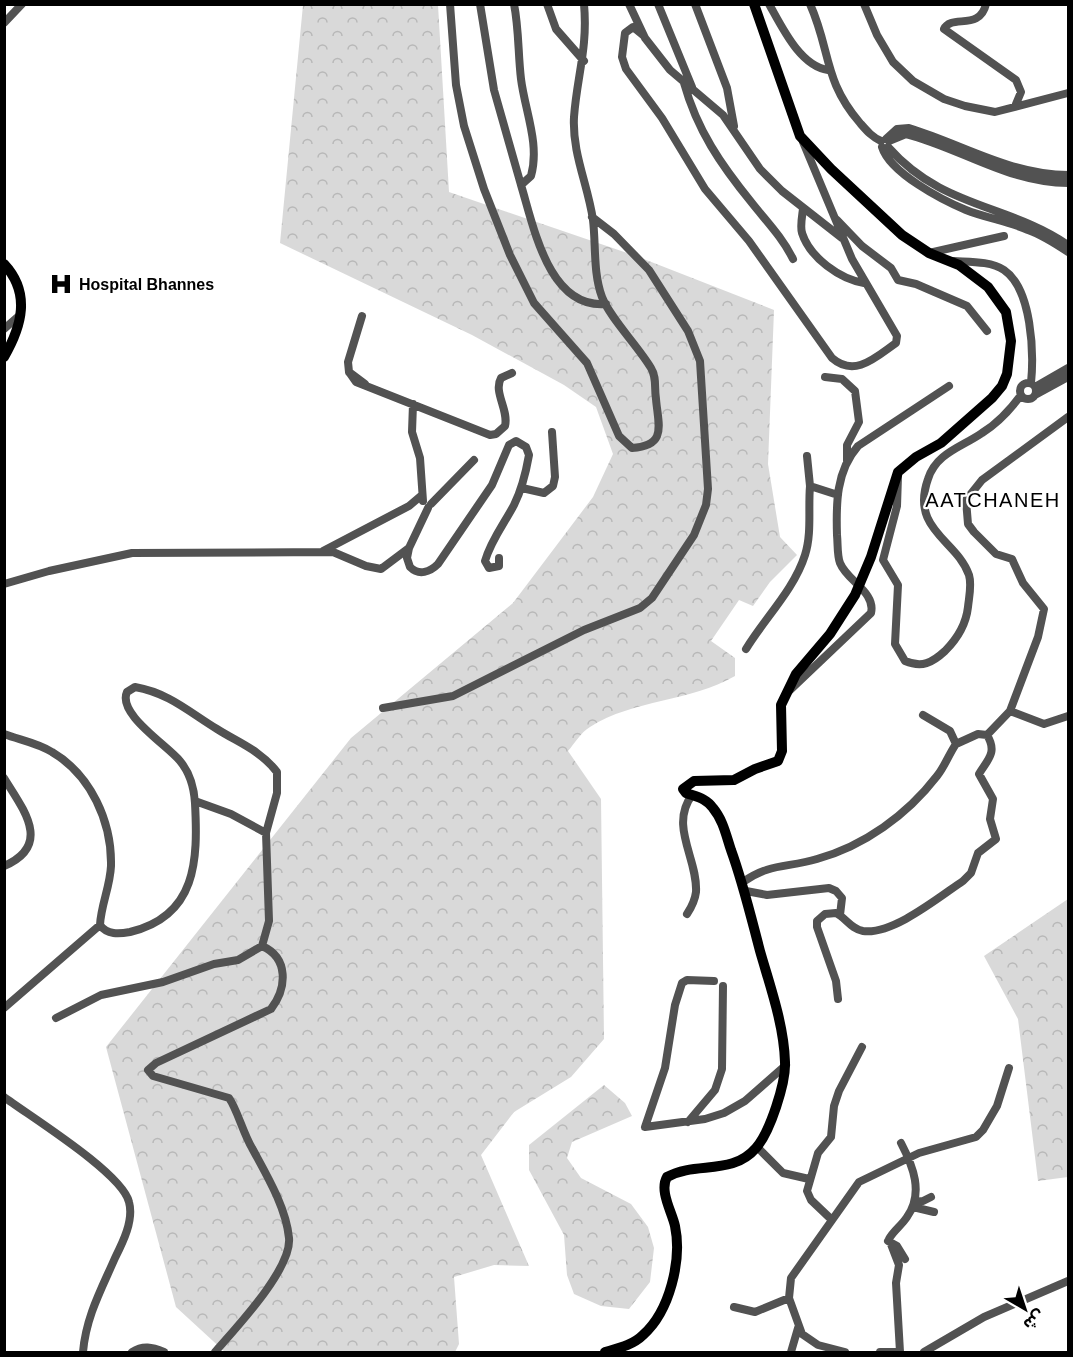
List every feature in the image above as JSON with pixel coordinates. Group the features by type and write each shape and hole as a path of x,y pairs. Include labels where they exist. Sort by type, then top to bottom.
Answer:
{"main road":[{"path":"605,1353 628,1345 645,1334 665,1301 674,1270 677,1248 675,1223 664,1188 667,1177 680,1172 730,1165 749,1155 757,1147 771,1117 786,1065 775,1009 744,886 723,825 715,810 705,800 686,793 683,789 694,781 734,780 778,761 782,751 780,709 786,694 796,674 830,634 855,595 871,557 898,472 964,424 992,398 1002,386 1007,374 1011,341 1011,327 1006,312 980,279 950,261 929,253 902,235 831,169 800,136 754,4"},
{"path":"4,264 17,283 22,313 19,328 4,357"}],"street":[{"path":"450,4 456,85 464,126 484,189 510,255 534,303 587,363 619,436 632,448 642,448 654,441 658,434 660,424 656,401 656,380 632,340 606,304 598,277 592,217 577,158 574,129 577,92 584,61 584,4"},
{"path":"480,4 494,90 532,223 553,274 576,300 587,304 606,304"},
{"path":"514,4 521,77 535,157 531,176 521,185"},
{"path":"547,4 556,29 584,61"},
{"path":"628,4 644,36 663,62 684,83 706,98 734,128 760,169 803,209 842,238"},
{"path":"658,4 694,90"},
{"path":"694,4 727,88 734,128"},
{"path":"769,4 802,55 818,67 828,70"},
{"path":"810,4 828,70 845,104 871,136 885,143 904,168 966,210 1027,229 1068,252"},
{"path":"864,4 889,56 918,84 944,99 981,110 1003,111 1016,104 1068,93"},
{"path":"986,4 981,15 972,20 950,23 944,29 1016,80 1021,92 1016,104"},
{"path":"4,23 19,6"},
{"path":"644,36 633,27 625,33 622,57 626,69 662,118 705,189 749,241 832,358 848,367 864,365 898,340 864,283 842,238 800,136"},
{"path":"684,83 697,123 716,157 779,234 793,259"},
{"path":"885,143 897,129 909,128 1019,175 1068,183"},
{"path":"964,153 1034,172 1068,175"},
{"path":"947,197 1030,224 1068,245"},
{"path":"803,209 802,233 813,251 825,264 843,277 864,283"},
{"path":"833,216 862,246 891,268 898,280 916,284 967,306 987,331"},
{"path":"383,708 460,693 574,634 640,608 652,598 694,535 706,505 708,489 700,362 677,310 649,270 614,234 592,217"},
{"path":"929,253 1004,236"},
{"path":"950,261 999,267 1008,273 1023,302 1032,331 1032,370 1029,390"},
{"path":"4,328 22,313"},
{"path":"362,316 348,362 349,372 360,377 365,384 484,434 496,434 506,421 499,381 512,373"},
{"path":"898,472 897,506 882,555 885,565 897,582 896,651 904,662 916,665 929,663 957,638 965,623 970,586 967,570 930,522 926,508 926,485 938,461 983,433 1029,390 1068,368"},
{"path":"1032,370 1038,376 1050,380"},
{"path":"786,694 868,618 872,606 867,596 848,575 838,555 838,495 847,461 848,445 859,422 855,391 842,379 825,377"},
{"path":"1029,390 1068,377"},
{"path":"847,461 858,446 949,386"},
{"path":"413,404 412,432 420,458 426,503"},
{"path":"987,735 1010,711 1038,637 1044,609 1023,583 1012,559 996,554 968,524 966,500 982,480 1068,417"},
{"path":"522,488 544,493 553,486 555,477 552,432"},
{"path":"474,460 426,503 409,548 407,562 414,572 429,571 438,564 492,485 506,448 514,441 524,445 529,452 522,488 488,550 485,561 489,568 499,566 499,558"},
{"path":"746,649 797,574 805,556 809,535 810,486 807,456"},
{"path":"810,486 838,495"},
{"path":"322,552 409,507 426,503"},
{"path":"4,584 49,570 132,554 322,552 340,554 366,566 381,569 409,548"},
{"path":"56,1018 101,995 163,982 214,964 238,960 262,946 269,921 266,833 278,783 277,772 268,760 252,747 217,730 163,693 135,687 130,688 125,696 131,715 181,762 191,778 195,801 196,863 181,898 168,914 141,928 117,934 100,926"},
{"path":"1010,711 1044,724 1068,716"},
{"path":"923,715 950,731 956,744"},
{"path":"4,734 45,748 61,758 78,774 97,801 109,844 111,867 100,926 4,1008"},
{"path":"744,886 768,867 801,863 826,856 873,834 905,811 927,788 946,764 956,744 978,734 987,735"},
{"path":"838,999 836,981 817,921 825,914 840,915 854,928 862,931 880,929 917,912 971,873 978,853 996,835 990,819 993,799 980,774 992,756 991,742 987,735"},
{"path":"4,778 32,830 29,847 15,861 4,866"},
{"path":"687,914 696,892 682,819 686,802 692,795"},
{"path":"195,801 231,814 266,833"},
{"path":"744,886 767,895 829,888 836,891 842,898 840,915"},
{"path":"214,1353 265,1289 284,1259 289,1239 272,1188 242,1130 230,1098 153,1076 148,1070 156,1063 271,1009 280,996 282,966 276,954 262,946"},
{"path":"714,981 687,980 682,983 675,1005 665,1068 644,1125 650,1128 687,1122 715,1116 734,1108 786,1065"},
{"path":"687,1122 715,1090 722,1069 723,986"},
{"path":"832,1220 808,1196 809,1179 818,1153 831,1137 834,1106 862,1047"},
{"path":"845,1353 818,1345 802,1334 789,1298 791,1278 842,1203 859,1182 868,1175 939,1145 976,1137 983,1130 997,1106 1009,1068"},
{"path":"4,1097 88,1157 120,1184 127,1194 129,1216 125,1237 90,1315 83,1353"},
{"path":"888,1241 914,1204 916,1183 909,1159 901,1143"},
{"path":"757,1147 783,1173 809,1179"},
{"path":"914,1204 931,1197"},
{"path":"914,1204 934,1212"},
{"path":"888,1241 897,1246 905,1259"},
{"path":"880,1353 899,1353 896,1283 899,1265 888,1241"},
{"path":"924,1353 984,1317 1068,1281"},
{"path":"734,1307 755,1312 789,1298"},
{"path":"791,1353 798,1328"},
{"path":"132,1353 143,1347 153,1347 164,1353"}],"green space":[{"path":"303,5 438,5 449,192 636,256 774,310 768,464 780,537 797,555 770,582 753,606 739,600 711,641 735,658 735,676 700,691 643,705 607,718 587,729 568,751 601,799 604,1039 571,1077 514,1112 481,1155 529,1266 494,1265 454,1277 459,1344 455,1352 225,1352 176,1307 106,1047 351,738 513,603 593,497 613,454 596,407 564,385 472,335 280,243"},
{"path":"1068,899 1068,1177 1038,1181 1018,1019 984,956"},
{"path":"604,1085 625,1103 632,1116 572,1142 567,1158 581,1178 631,1204 648,1227 654,1248 650,1282 629,1309 601,1306 574,1294 567,1275 564,1235 529,1170 529,1145"}],"place":[{"name":"Hospital Bhannes","path":"61,284"}],"district":[{"name":"AATCHANEH","path":"993,500"}]}
